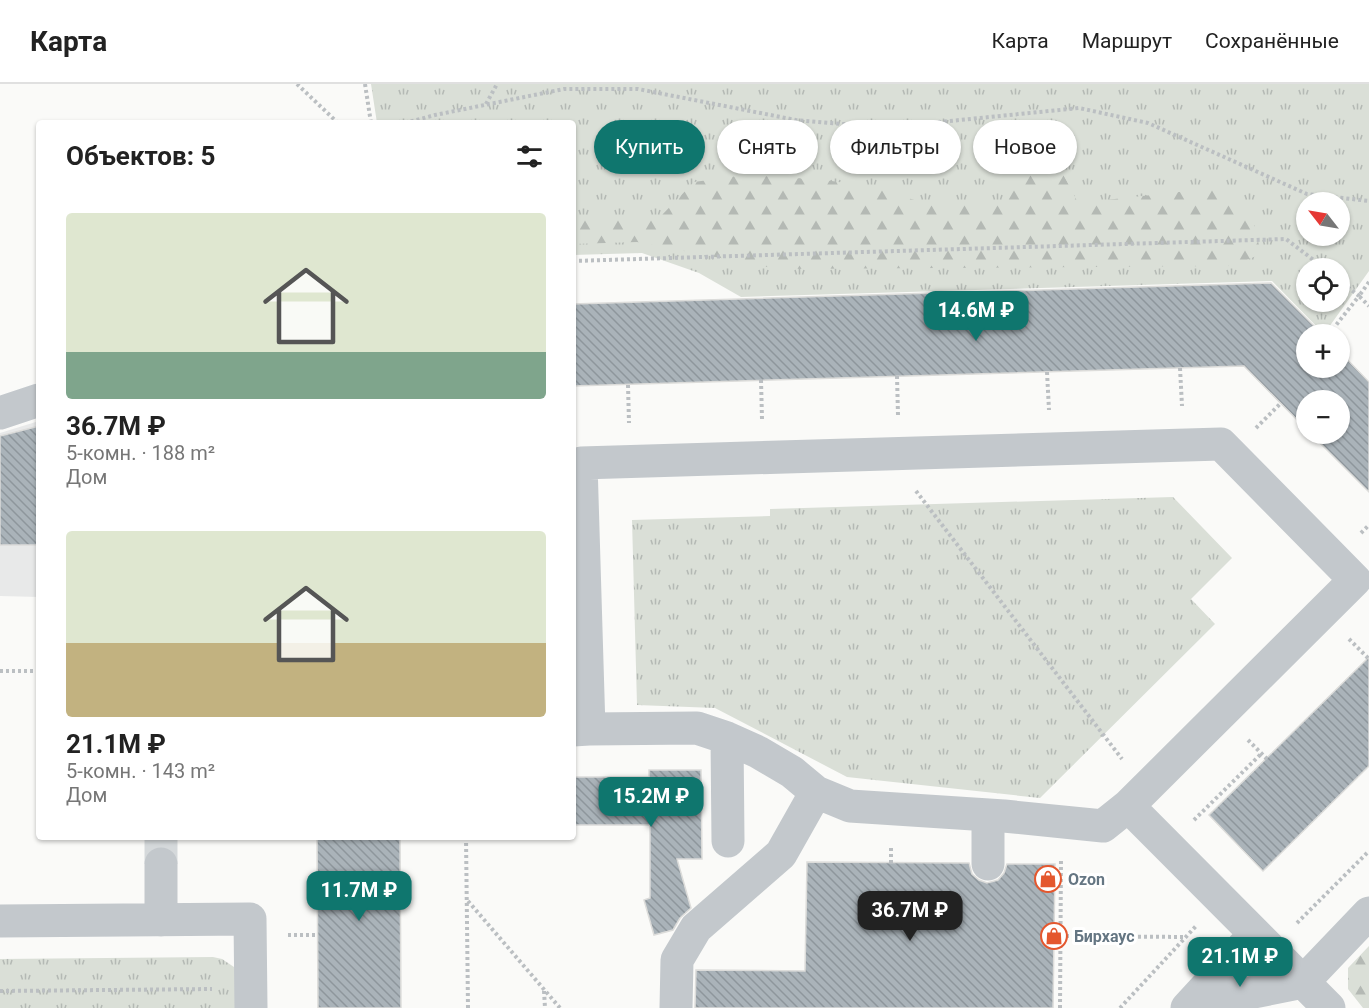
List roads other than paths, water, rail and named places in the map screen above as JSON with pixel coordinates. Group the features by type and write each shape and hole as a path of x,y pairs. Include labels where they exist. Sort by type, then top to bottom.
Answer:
{"street":[{"path":"0,413 36,401"},
{"path":"1221,444 1355,580 1136,797 1103,826 988,815 850,806 816,792 792,772 758,752 697,728 581,730 581,463 1221,444"},
{"path":"727,738 728,841"},
{"path":"676,1008 677,960 696,928 781,854 816,792"},
{"path":"1136,797 1220,899 1329,1008"},
{"path":"988,815 988,864"},
{"path":"161,864 161,920"},
{"path":"1189,1006 1303,982 1369,913"},
{"path":"0,921 250,919 251,998"},
{"path":"1189,1006 1263,942"}],"tunnel":[{"path":"161,840 161,864"}],"place":[{"name":"Ozon","path":"1048,879"},
{"name":"Бирхаус","path":"1054,936"}]}
